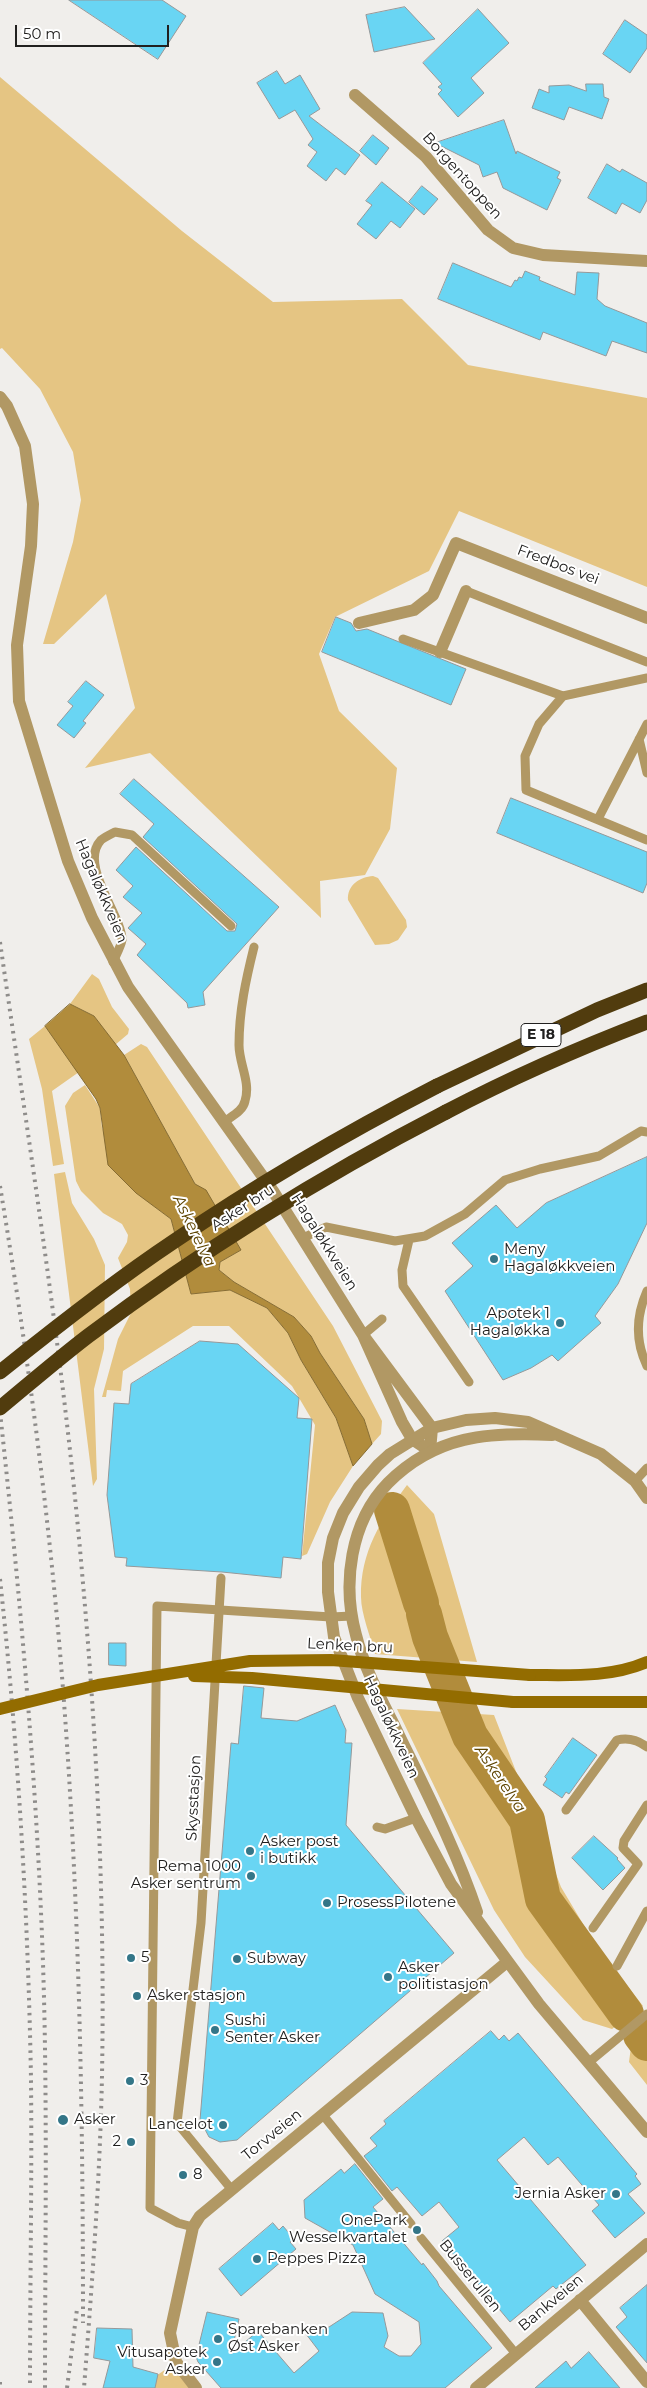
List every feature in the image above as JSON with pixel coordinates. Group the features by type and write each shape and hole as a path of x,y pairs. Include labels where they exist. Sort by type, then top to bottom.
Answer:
{"highway":[{"name":"Asker bru","path":"0,1372 70,1315 179,1237 288,1168 361,1126 437,1086 597,1010 647,990"},
{"name":"Asker bru","path":"0,1408 87,1336 186,1265 270,1210 371,1150 446,1112 560,1058 647,1022"}],"main road":[{"name":"Lenken bru","path":"0,1709 98,1685 250,1661 331,1660 530,1675 583,1676 614,1673 647,1662"},
{"name":"Lenken bru","path":"169,1675 252,1678 513,1702 647,1702"}],"street":[{"name":"Borgentoppen","path":"355,95 426,157 488,230 513,248 543,255 647,261"},
{"name":"Hagaløkkveien","path":"0,397 7,406 25,446 33,504 31,546 17,645 20,701 68,861 113,962 128,987 273,1191 363,1335 432,1428"},
{"name":"Fredbos vei","path":"359,623 414,610 433,595 456,543 647,618"},
{"path":"440,652 466,591"},
{"name":"Hagaløkkveien","path":"363,1335 412,1440"},
{"name":"Hagaløkkveien","path":"647,1498 635,1481 601,1454 562,1436 528,1422 495,1418 466,1420 432,1428 378,1465 359,1487 343,1513 328,1563 334,1637 358,1698 416,1818 451,1884 507,1962 588,2063 647,2132"},
{"path":"412,1440 430,1451 432,1428"},
{"name":"Hagaløkkveien","path":"480,1922 464,1872 382,1701 362,1653 352,1616 352,1565 356,1537 361,1521 381,1490 402,1468 430,1451 461,1439 500,1434 562,1436"},
{"name":"Torvveien","path":"196,2388 176,2362 170,2333 193,2227 200,2216 507,1962"},
{"name":"Bankveien","path":"476,2388 647,2244"},
{"path":"580,2300 647,2382"}],"lane":[{"path":"466,591 647,662"},
{"path":"403,639 563,696 647,678"},
{"path":"563,696 539,724 525,756 526,790 647,840"},
{"path":"598,819 647,724"},
{"path":"639,739 647,773"},
{"path":"113,962 122,940 99,884 95,855 100,841 114,832 132,835 231,926"},
{"path":"224,1122 239,1112 245,1104 248,1090 239,1047 242,999 254,946"},
{"path":"302,1238 326,1227 395,1241 425,1236 465,1214 505,1180 540,1168 599,1156 640,1131 647,1132"},
{"path":"409,1240 402,1270 403,1286 469,1382"},
{"path":"646,1362 636,1330 642,1301 647,1291"},
{"path":"363,1335 382,1319"},
{"path":"635,1481 647,1468"},
{"name":"Skysstasjon","path":"221,1578 201,1923 177,2123 232,2190"},
{"path":"193,2227 178,2223 150,2208 156,1606 352,1616"},
{"path":"566,1810 617,1740 626,1738 640,1742 647,1747"},
{"path":"593,1928 638,1864 623,1848 624,1841 647,1805"},
{"path":"377,1827 385,1829 416,1818"},
{"path":"617,1966 647,1911"},
{"path":"588,2063 647,2014"},
{"path":"323,2115 411,2224"},
{"name":"Busserullen","path":"421,2238 516,2354"}],"shaded area":[{"path":"0,77 182,231 273,302 402,299 468,365 647,398 647,587 459,511 429,571 335,617 319,654 339,711 397,768 390,829 365,875 320,881 321,918 150,753 85,768 135,708 106,594 54,644 43,644 73,542 81,500 73,452 40,389 2,348 0,349"},
{"path":"373,876 378,878 406,920 407,927 398,940 389,944 375,945 348,900 350,890 355,883 363,878"},
{"path":"92,974 99,979 112,1007 129,1029 128,1034 115,1045 94,1016 70,1004"},
{"path":"45,1026 79,1072 52,1091 64,1164 53,1166 42,1089 29,1039"},
{"path":"141,1044 147,1047 333,1326 382,1421 381,1434 372,1444 364,1419 320,1353 311,1336 294,1317 234,1282 219,1270 220,1262 241,1250 195,1184 124,1055"},
{"path":"85,1085 100,1108 102,1128 155,1207 171,1219 191,1294 230,1290 267,1308 288,1333 301,1360 336,1418 353,1466 330,1502 307,1554 302,1556 315,1425 292,1386 229,1326 193,1326 123,1371 121,1391 107,1390 106,1397 102,1397 118,1339 131,1313 130,1289 118,1258 127,1242 128,1235 122,1224 103,1213 81,1191 76,1181 65,1106 73,1093"},
{"path":"65,1172 72,1203 94,1239 105,1265 104,1349 94,1389 97,1479 93,1486 54,1174"},
{"path":"407,1485 434,1514 477,1662 375,1654 361,1604 364,1565 374,1537"},
{"path":"397,1709 494,1715 561,1887 595,1944 643,2006 612,2029 583,2020 525,1957 494,1910"},
{"path":"647,2027 647,2085 629,2062 632,2039"},
{"path":"176,2362 196,2388 153,2388 156,2376"}],"water":[{"path":"70,1004 94,1016 124,1055 195,1184 206,1190 241,1250 220,1262 219,1270 234,1282 294,1317 311,1336 320,1353 364,1419 372,1444 353,1466 336,1418 301,1360 288,1333 267,1308 230,1290 191,1294 171,1219 136,1193 108,1165 100,1108 96,1099 45,1026"}],"building":[{"path":"69,0 162,0 186,16 158,59"},
{"path":"405,7 435,39 374,52 366,15"},
{"path":"478,9 509,43 471,78 484,93 458,117 438,94 442,90 438,87 442,84 423,63"},
{"path":"625,20 647,35 647,48 630,73 603,54"},
{"path":"277,71 285,84 300,75 320,109 309,116 360,155 345,175 336,168 326,181 307,166 317,152 308,145 313,139 295,110 279,119 257,83"},
{"path":"586,84 603,84 604,97 609,99 602,119 569,107 564,120 532,108 539,89 549,93 549,86 569,85 586,91"},
{"path":"504,120 516,154 517,151 560,172 557,178 561,180 547,210 503,188 497,172 483,177 479,165 435,143"},
{"path":"373,135 389,148 376,165 360,151"},
{"path":"607,164 620,172 622,169 647,183 647,200 640,213 622,203 616,214 588,198"},
{"path":"382,182 415,209 400,228 391,221 376,239 357,224 372,205 366,201"},
{"path":"422,186 438,199 424,215 409,202"},
{"path":"453,263 511,287 515,280 517,281 519,277 522,278 525,271 540,277 539,280 575,295 577,272 599,273 597,299 605,306 647,323 647,353 612,341 606,356 543,332 540,340 438,299"},
{"path":"336,617 351,623 356,631 367,629 466,669 451,705 322,652"},
{"path":"86,681 104,695 83,721 86,723 74,738 57,725 73,706 68,702"},
{"path":"134,779 279,907 203,992 205,1005 188,1008 187,1003 137,955 146,944 128,928 142,913 123,897 133,886 116,870 136,847 227,931 235,931 237,924 143,837 154,824 120,794"},
{"path":"511,798 647,852 647,883 643,893 497,833"},
{"path":"647,1157 647,1223 618,1284 595,1316 601,1323 558,1361 552,1355 531,1368 503,1380 445,1291 473,1266 452,1243 496,1205 517,1228 546,1203"},
{"path":"200,1341 238,1344 299,1398 297,1418 312,1419 301,1559 283,1557 281,1578 126,1566 127,1558 115,1557 107,1495 114,1403 129,1404 131,1384"},
{"path":"109,1643 126,1643 126,1666 109,1665"},
{"path":"244,1686 264,1688 261,1718 297,1721 335,1705 346,1730 345,1743 352,1743 346,1825 454,1953 237,2140 220,2142 209,2137 200,2120 231,1743 238,1744"},
{"path":"573,1738 597,1755 569,1794 566,1792 562,1798 543,1785 547,1779 545,1777"},
{"path":"594,1836 618,1858 625,1868 603,1890 572,1858"},
{"path":"491,2031 499,2040 504,2035 509,2041 518,2033 637,2174 635,2176 641,2184 628,2194 645,2213 615,2238 592,2211 599,2205 558,2157 548,2165 524,2137 497,2160 586,2265 556,2289 553,2286 510,2322 442,2241 459,2227 439,2202 422,2216 397,2187 392,2191 364,2156 377,2146 370,2138 386,2124 384,2121"},
{"path":"355,2164 383,2199 373,2207 422,2265 423,2263 439,2286 492,2348 445,2388 221,2388 198,2362 196,2357 207,2312 239,2319 231,2354 258,2331 294,2373 319,2351 306,2334 329,2327 352,2312 383,2313 388,2336 384,2347 399,2356 411,2356 421,2344 419,2322 375,2294 353,2245 305,2218 304,2200 341,2169 344,2173"},
{"name":"Peppes Pizza","path":"273,2223 279,2230 283,2226 294,2239 290,2242 296,2249 241,2296 219,2269"},
{"path":"647,2285 647,2363 616,2327 627,2317 620,2308"},
{"path":"97,2328 132,2329 133,2367 158,2374 155,2388 103,2388 110,2361 94,2358"},
{"path":"589,2352 620,2388 535,2388 566,2361 571,2368"}],"waterway":[{"name":"Askerelva","path":"392,1510 421,1603"},
{"name":"Askerelva","path":"424,1614 430,1637 470,1736 527,1820 543,1899 626,2014"},
{"name":"Askerelva","path":"641,2035 647,2043"}],"railway":[{"path":"0,942 46,1256 66,1414 82,1572 96,1760 101,1886 102,2075 98,2192 84,2388"},
{"path":"0,1186 19,1305 43,1485 56,1605 67,1746 79,1993 83,2323"},
{"path":"0,1412 26,1673 39,1870 45,2049 45,2388"},
{"path":"0,1579 17,1766 30,2016 30,2388"},
{"path":"67,2388 77,2309"},
{"path":"0,2382 0,2388"}],"place":[{"name":"Meny Hagaløkkveien","path":"494,1259"},
{"name":"Apotek 1 Hagaløkka","path":"560,1323"},
{"name":"Asker post i butikk","path":"250,1851"},
{"name":"Rema 1000 Asker sentrum","path":"251,1876"},
{"name":"ProsessPilotene","path":"327,1903"},
{"name":"5","path":"131,1958"},
{"name":"Subway","path":"237,1959"},
{"name":"Asker politistasjon","path":"388,1977"},
{"name":"Asker stasjon","path":"137,1996"},
{"name":"Sushi Senter Asker","path":"215,2030"},
{"name":"3","path":"130,2081"},
{"name":"Asker","path":"63,2120"},
{"name":"Lancelot","path":"223,2125"},
{"name":"2","path":"131,2142"},
{"name":"8","path":"183,2175"},
{"name":"Jernia Asker","path":"616,2194"},
{"name":"OnePark Wesselkvartalet","path":"417,2230"},
{"name":"Peppes Pizza","path":"257,2259"},
{"name":"Sparebanken Øst Asker","path":"218,2339"},
{"name":"Vitusapotek Asker","path":"217,2362"}]}
